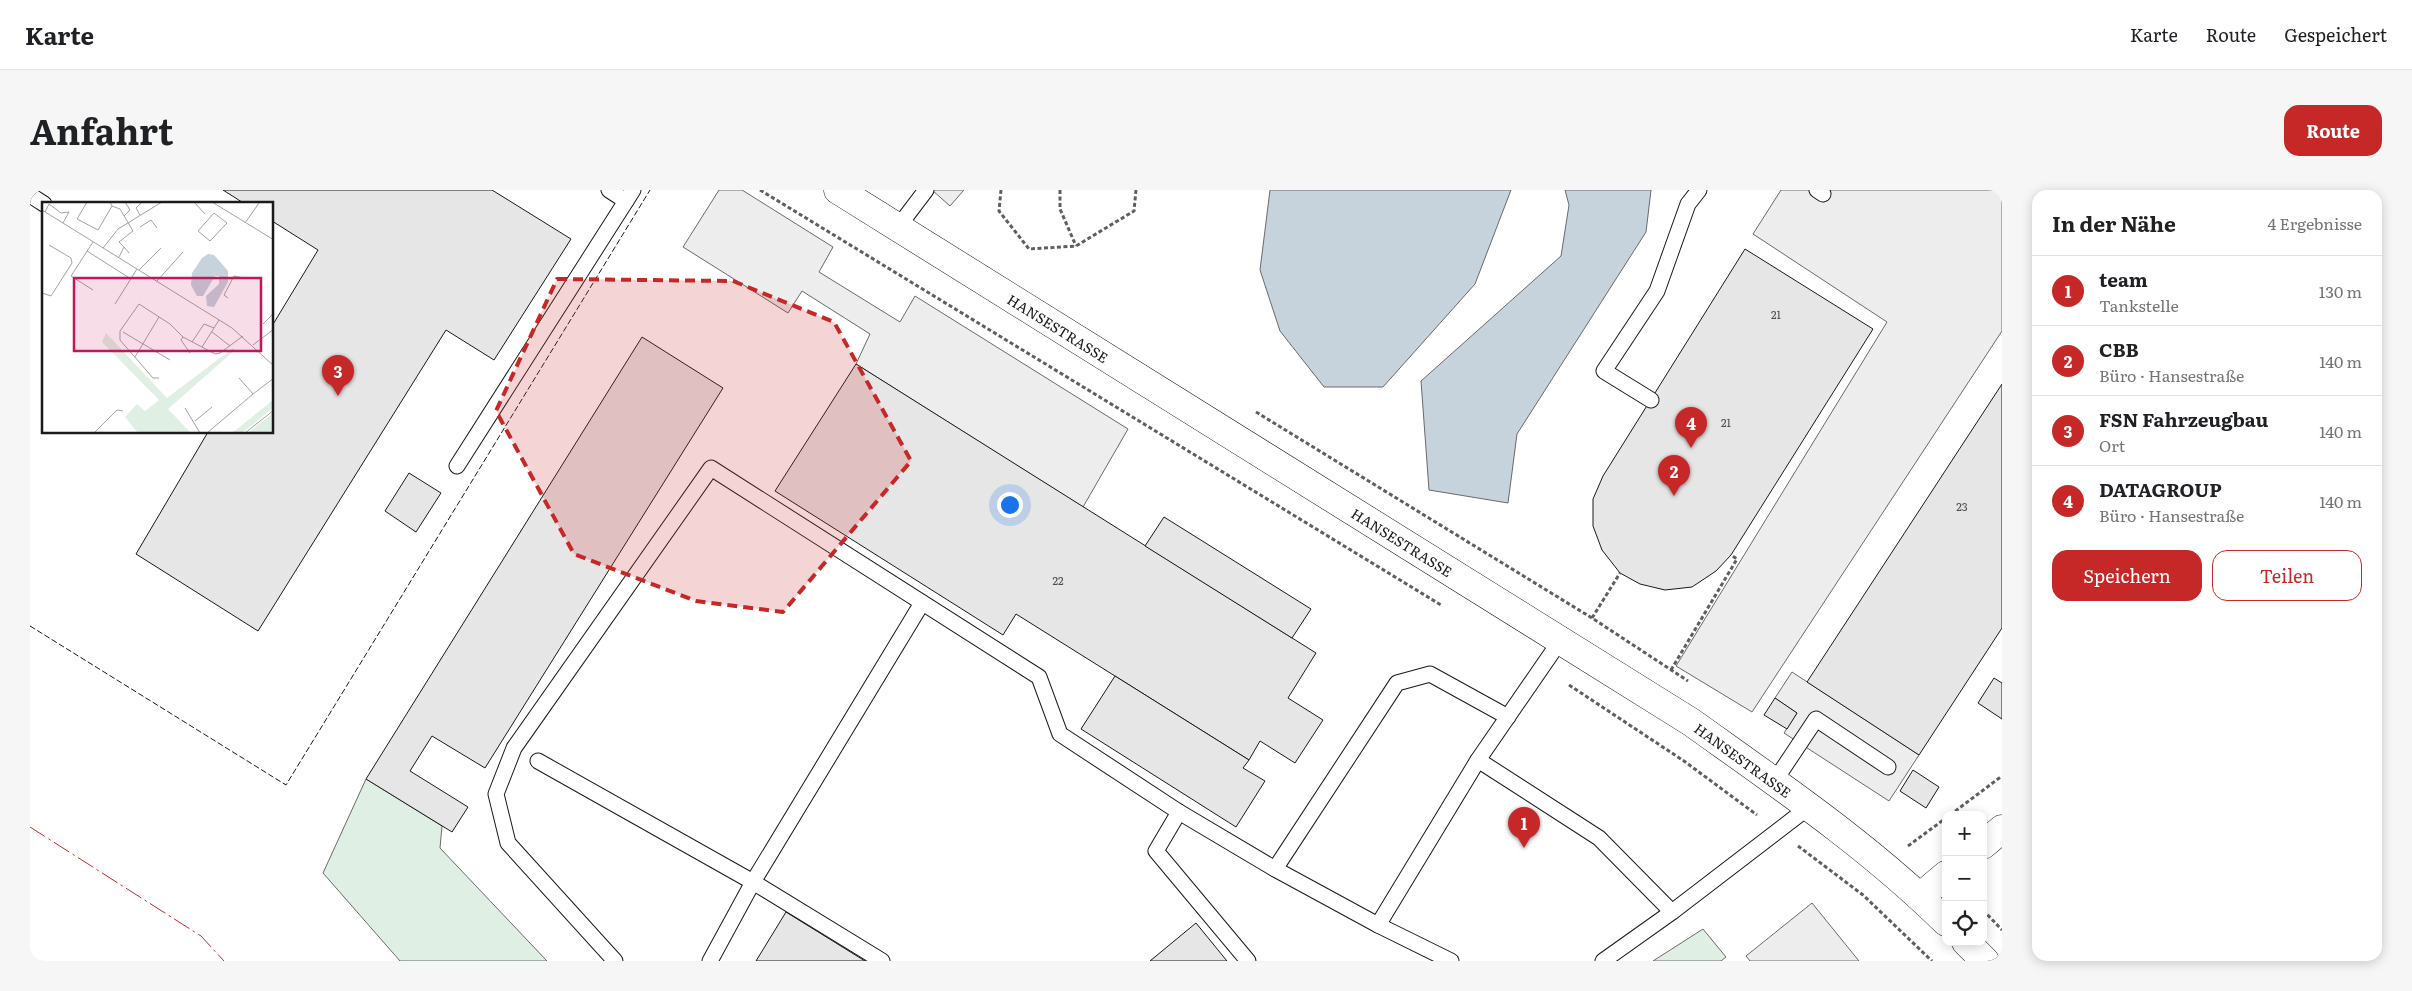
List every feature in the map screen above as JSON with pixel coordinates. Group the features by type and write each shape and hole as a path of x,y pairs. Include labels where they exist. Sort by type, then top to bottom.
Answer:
{"street":[{"name":"HANSESTRASSE","path":"838,190 1691,722 1809,807 1920,896 1942,918"},
{"path":"1987,842 2002,829"},
{"path":"1920,896 1942,878"},
{"path":"1970,946 1985,961"}],"lane":[{"path":"457,466 630,195 609,190"},
{"path":"898,227 926,190"},
{"path":"1651,400 1604,371 1657,291 1688,204 1699,190"},
{"path":"30,195 42,203"},
{"path":"615,961 508,843 496,794 514,748 710,468 1039,676 1060,734 1179,812 1275,869 1378,925 1451,961"},
{"path":"710,961 753,882 922,603"},
{"path":"1378,925 1478,760 1560,641"},
{"path":"1275,869 1397,682 1430,674 1508,717"},
{"path":"1774,782 1816,719 1888,767"},
{"path":"1478,760 1599,838 1672,912"},
{"path":"538,761 753,882 882,961"},
{"path":"1604,961 1672,912 1809,807"},
{"path":"1179,812 1156,851 1248,961"}],"path":[{"path":"760,190 1449,610"},
{"path":"1001,190 999,211 1029,249 1076,246 1134,211 1136,190"},
{"path":"1060,190 1060,209 1076,246"},
{"path":"1671,670 1738,559 1731,555"},
{"path":"1592,618 1620,573"},
{"path":"1542,667 1684,761 1778,830 1863,895 1932,961"},
{"path":"1955,811 2002,776"},
{"path":"1908,846 1942,821"},
{"path":"1987,914 2002,930"}],"highlighted area":[{"path":"557,279 733,281 834,322 911,461 783,612 696,601 574,554 496,411"}],"green space":[{"path":"366,779 442,826 440,848 547,961 400,961 323,873"},
{"path":"1703,929 1726,957 1721,961 1653,961"}],"shaded area":[{"path":"719,190 742,190 833,247 819,272 900,322 915,296 1128,429 1083,507 856,364 870,334 802,291 788,313 683,247"},
{"path":"932,190 964,190 950,206"},
{"path":"1270,190 1511,190 1475,284 1383,387 1324,387 1280,331 1260,270"},
{"path":"1565,190 1651,190 1646,232 1517,434 1508,503 1429,490 1421,381 1561,256 1569,205"},
{"path":"1781,190 2002,190 2002,331 1752,712 1676,666 1887,322 1753,234"},
{"path":"1792,672 1919,755 1889,801 1784,733 1797,713 1775,698"},
{"path":"1812,903 1859,961 1750,961 1746,956"}],"building":[{"path":"223,190 492,190 571,239 494,360 446,330 258,631 136,554 207,434 274,434 274,323 318,250 274,222 274,202 242,202"},
{"path":"1745,249 1873,329 1731,555 1716,571 1692,587 1665,590 1640,584 1620,573 1602,550 1593,526 1593,499 1603,476"},
{"path":"642,337 723,388 485,768 432,736 410,771 468,807 452,832 366,779"},
{"path":"856,364 1316,653 1288,698 1323,720 1295,763 1260,741 1249,760 1016,614 1003,635 775,491"},
{"path":"2002,384 2002,628 1919,755 1807,682"},
{"path":"409,473 441,493 416,532 385,511"},
{"path":"1164,517 1311,609 1292,638 1145,546"},
{"path":"1115,676 1249,760 1243,768 1265,781 1236,827 1081,729"},
{"path":"1994,678 2002,683 2002,719 1978,703"},
{"path":"1775,698 1797,713 1787,729 1764,715"},
{"path":"1913,770 1939,787 1926,808 1900,791"},
{"path":"786,912 865,961 756,961"},
{"path":"1196,923 1227,961 1150,961"}],"fence":[{"path":"30,626 286,785 650,190"}],"power":[{"path":"30,827 201,936 224,961"}],"place":[{"name":"FSN Fahrzeugbau","path":"338,396"},
{"name":"DATAGROUP","path":"1691,448"},
{"name":"CBB","path":"1674,496"},
{"name":"team","path":"1524,848"}]}
